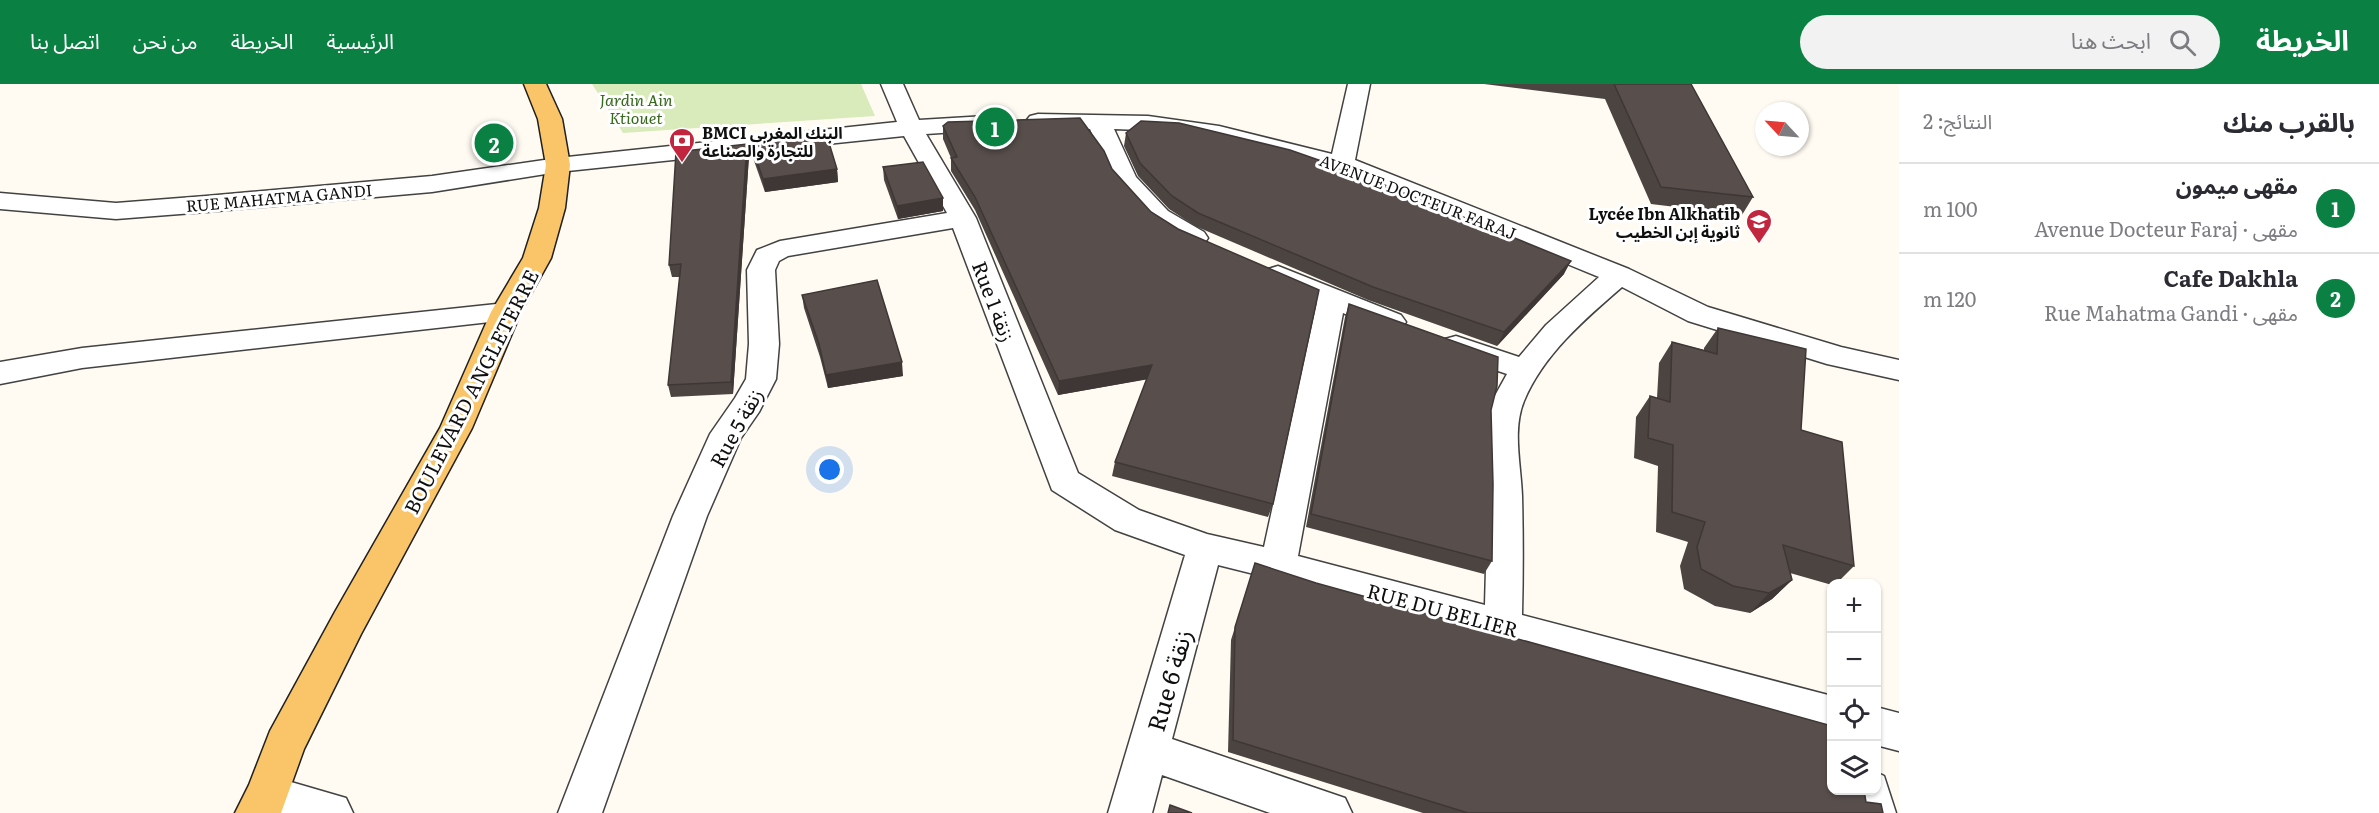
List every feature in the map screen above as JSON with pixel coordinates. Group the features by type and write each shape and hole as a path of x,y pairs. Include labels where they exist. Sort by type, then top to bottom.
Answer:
{"main road":[{"name":"BOULEVARD ANGLETERRE","path":"262,805 285,745 348,622 456,428 506,312 537,258 552,208 558,165 550,119 535,84"}],"street":[{"name":"Rue 1 زنقة","path":"892,84 910,128 963,218 1064,481"},
{"path":"1342,164 1359,84"},
{"name":"AVENUE DOCTEUR FARAJ","path":"558,165 910,128 1047,121 1148,123 1219,133 1342,164 1619,275 1698,314 1838,357 1899,370"},
{"path":"1098,121 1125,180 1159,217 1185,234 1216,248"},
{"name":"RUE MAHATMA GANDI","path":"0,201 116,211 432,184 558,165"},
{"name":"Rue 5 زنقة","path":"580,813 690,516 726,434 748,404 761,379 764,344 761,270 767,256 780,249 963,218"},
{"path":"1258,266 1426,335 1526,370"},
{"path":"1503,625 1505,494 1502,441 1507,403 1526,370 1564,321 1619,275"},
{"path":"1278,565 1332,298"},
{"path":"0,373 82,358 506,312"},
{"name":"RUE DU BELIER","path":"1064,481 1127,520 1205,548 1278,565 1827,714"},
{"name":"Rue 6 زنقة","path":"1130,813 1205,548"},
{"path":"1881,727 1899,732"},
{"path":"1148,751 1330,813"},
{"path":"1870,795 1874,813"},
{"path":"262,805 331,813"}],"green space":[{"name":"Jardin Ain Ktiouet","path":"592,84 861,84 875,116 623,133"}],"building":[{"path":"1614,84 1691,84 1753,197 1661,187"},
{"path":"1080,118 1104,151 1112,169 1151,212 1178,229 1319,290 1273,504 1115,462 1152,365 1059,381 975,197 951,158 957,157 943,126 948,122"},
{"path":"1141,121 1179,123 1290,150 1350,171 1571,261 1504,332 1373,287 1198,213 1172,196 1140,163 1126,133"},
{"path":"826,133 837,169 763,179 750,142"},
{"path":"747,144 731,382 668,385 681,264 669,265 676,152"},
{"path":"923,162 943,198 897,206 883,167"},
{"path":"877,280 902,362 826,375 819,344 802,295"},
{"path":"1349,304 1498,357 1497,386 1491,410 1492,561 1311,514"},
{"path":"1718,328 1806,349 1801,430 1842,442 1854,566 1783,545 1792,580 1769,593 1733,586 1701,569 1697,547 1705,522 1672,512 1673,445 1648,438 1650,396 1670,402 1672,342 1717,354"},
{"path":"1255,563 1316,583 1827,725 1827,795 1865,795 1866,802 1881,804 1883,813 1468,813 1233,740 1235,627"},
{"path":"1170,805 1192,813 1168,813"}],"place":[{"name":"مقهى ميمون","path":"995,127"},
{"name":"Cafe Dakhla","path":"494,143"},
{"name":"BMCI البنك المغربي للتجارة والصناعة","path":"682,164"},
{"name":"Lycée Ibn Alkhatib ثانوية إبن الخطيب","path":"1759,245"}]}
